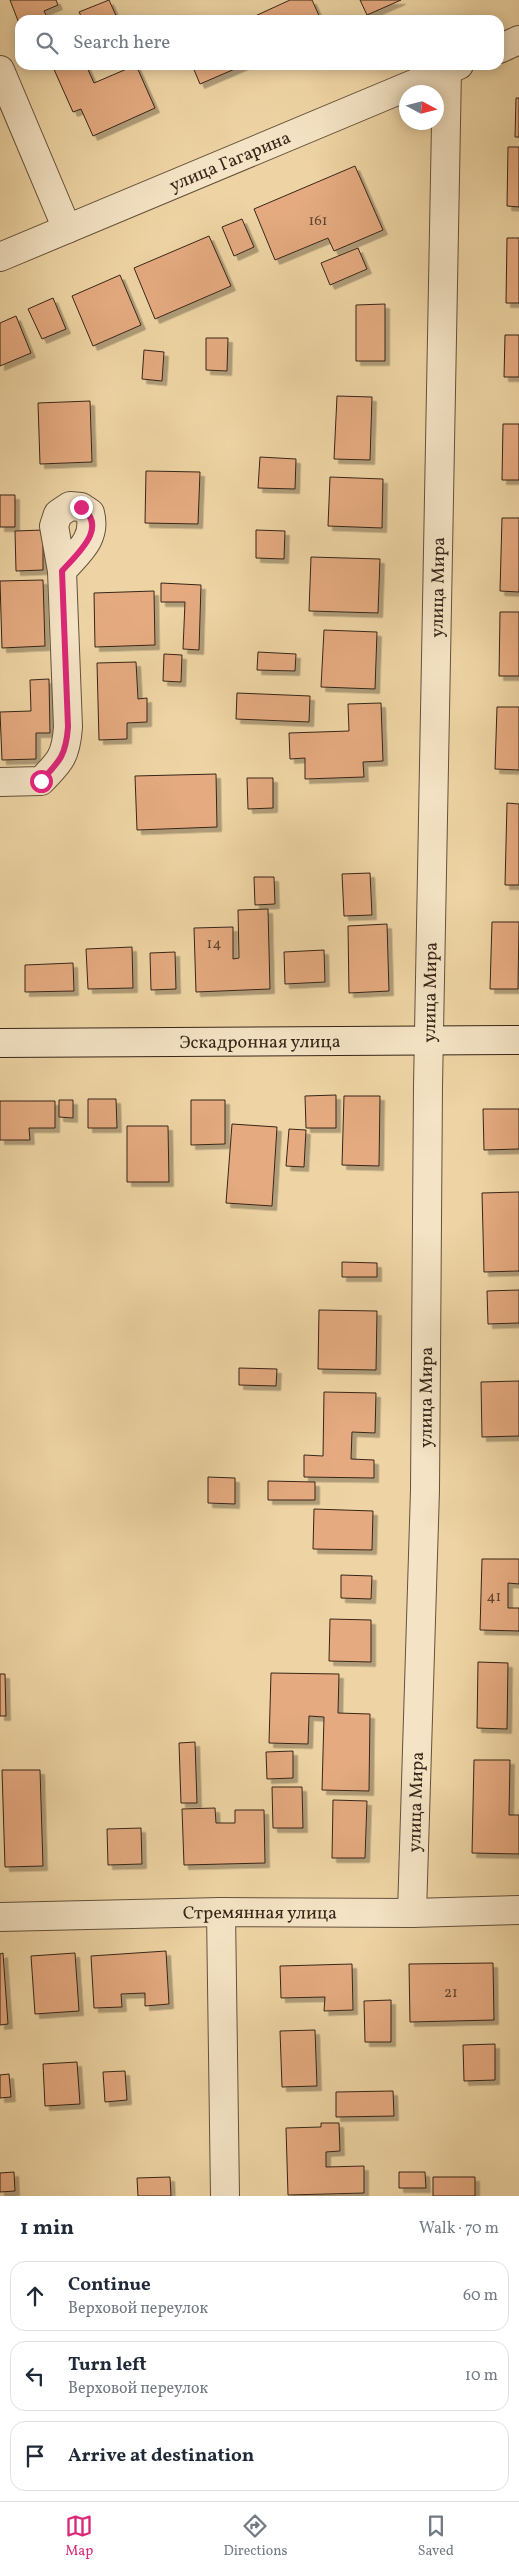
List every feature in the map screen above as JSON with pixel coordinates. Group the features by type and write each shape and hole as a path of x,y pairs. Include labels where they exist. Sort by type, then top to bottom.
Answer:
{"street":[{"path":"504,47 519,40"},
{"path":"0,70 67,229"},
{"name":"улица Гагарина","path":"0,257 446,70"},
{"name":"улица Мира","path":"412,1913 425,1490 429,1042 453,70"},
{"path":"0,782 41,781 56,766 66,748 68,727 62,571"},
{"name":"Эскадронная улица","path":"0,1043 519,1040"},
{"name":"Стремянная улица","path":"0,1917 221,1912 412,1913 519,1910"},
{"path":"221,1912 226,2196"}],"building":[{"path":"10,0 56,0 58,5 44,11 46,15 16,15"},
{"path":"109,0 116,15 80,15 79,12"},
{"path":"290,0 312,0 319,15 257,15"},
{"path":"360,0 401,0 367,15"},
{"path":"54,70 88,70 94,83 124,70 138,70 155,108 93,136 81,109 73,112"},
{"path":"194,70 232,70 200,84"},
{"path":"516,98 519,98 519,137 515,137"},
{"path":"508,147 519,147 519,207 507,206"},
{"path":"355,166 383,230 334,251 328,238 275,260 254,209"},
{"path":"242,219 254,247 234,256 222,227"},
{"path":"209,236 231,286 155,319 134,268"},
{"path":"507,238 519,238 519,303 506,303"},
{"path":"358,248 367,269 330,285 321,263"},
{"path":"120,275 141,325 93,346 72,296"},
{"path":"53,298 66,329 42,339 28,309"},
{"path":"385,304 385,361 356,361 356,305"},
{"path":"16,316 31,353 0,366 0,323"},
{"path":"505,335 519,335 519,377 504,377"},
{"path":"206,338 228,338 227,371 206,370"},
{"path":"144,350 164,352 162,381 142,379"},
{"path":"337,396 372,397 370,460 334,459"},
{"path":"90,401 92,462 40,464 38,403"},
{"path":"503,424 519,424 519,480 502,480"},
{"path":"260,457 296,459 295,489 258,488"},
{"path":"146,471 200,472 198,524 145,523"},
{"path":"330,477 383,479 382,528 328,526"},
{"path":"0,495 15,495 15,527 0,527"},
{"path":"502,518 519,518 519,592 500,591"},
{"path":"43,530 43,570 16,571 15,531"},
{"path":"256,530 285,531 284,559 256,558"},
{"path":"311,557 380,559 378,613 309,611"},
{"path":"43,580 45,646 2,648 0,581"},
{"path":"161,583 201,585 199,650 183,649 185,602 161,602"},
{"path":"154,591 155,645 95,647 94,593"},
{"path":"500,612 519,612 519,676 499,676"},
{"path":"324,630 377,632 375,689 321,687"},
{"path":"258,652 296,654 295,671 257,670"},
{"path":"164,654 182,655 181,682 163,681"},
{"path":"136,662 138,699 147,698 147,722 127,723 127,739 99,740 97,663"},
{"path":"49,679 50,733 36,733 36,759 2,760 0,712 31,711 30,680"},
{"path":"237,693 310,696 309,722 236,719"},
{"path":"381,703 383,761 363,762 364,777 305,779 305,758 290,759 289,733 349,731 348,704"},
{"path":"497,707 519,707 519,770 495,769"},
{"path":"216,774 217,827 137,830 135,776"},
{"path":"247,778 273,778 273,808 248,809"},
{"path":"507,803 519,804 519,885 505,885"},
{"path":"370,873 372,915 344,916 342,874"},
{"path":"254,877 274,877 275,904 255,905"},
{"path":"268,909 270,989 196,992 194,928 233,927 233,959 239,958 238,910"},
{"path":"492,922 519,922 518,989 490,989"},
{"path":"387,924 389,991 349,993 348,926"},
{"path":"132,947 133,988 88,989 86,949"},
{"path":"324,950 325,982 285,984 284,952"},
{"path":"175,952 176,989 151,990 150,953"},
{"path":"73,963 74,991 25,992 25,965"},
{"path":"336,1095 336,1128 306,1128 305,1096"},
{"path":"344,1096 380,1096 379,1166 342,1165"},
{"path":"88,1099 116,1099 117,1128 88,1128"},
{"path":"59,1100 73,1100 73,1118 59,1117"},
{"path":"191,1100 225,1100 225,1144 191,1145"},
{"path":"0,1101 55,1101 55,1128 29,1128 30,1140 0,1140"},
{"path":"483,1109 519,1109 519,1149 484,1150"},
{"path":"232,1124 277,1127 272,1206 226,1203"},
{"path":"127,1126 168,1126 169,1182 127,1182"},
{"path":"289,1129 306,1130 304,1167 286,1166"},
{"path":"519,1192 519,1271 484,1272 482,1193"},
{"path":"342,1262 377,1263 377,1277 342,1277"},
{"path":"519,1290 519,1323 488,1324 487,1291"},
{"path":"319,1310 377,1311 376,1370 318,1369"},
{"path":"239,1368 277,1369 276,1386 239,1385"},
{"path":"519,1381 519,1436 482,1437 481,1382"},
{"path":"324,1392 376,1393 375,1433 352,1432 351,1459 374,1460 374,1478 304,1477 304,1455 323,1456"},
{"path":"208,1477 235,1478 235,1504 208,1503"},
{"path":"268,1481 315,1482 315,1500 268,1500"},
{"path":"314,1509 373,1511 372,1550 313,1549"},
{"path":"482,1559 519,1559 519,1584 508,1583 508,1608 519,1608 519,1631 480,1630"},
{"path":"341,1575 372,1576 371,1599 341,1598"},
{"path":"330,1619 371,1620 371,1662 329,1661"},
{"path":"478,1662 508,1663 507,1729 477,1728"},
{"path":"271,1673 339,1674 338,1713 370,1714 369,1791 322,1790 324,1717 309,1716 308,1744 269,1743"},
{"path":"0,1674 5,1674 6,1716 0,1716"},
{"path":"195,1742 197,1803 181,1803 179,1743"},
{"path":"293,1751 293,1778 267,1779 266,1752"},
{"path":"474,1760 510,1760 509,1815 519,1815 519,1854 472,1853"},
{"path":"2,1770 40,1770 43,1866 5,1867"},
{"path":"272,1787 302,1787 303,1828 273,1828"},
{"path":"333,1800 367,1801 365,1858 332,1858"},
{"path":"215,1808 216,1823 235,1823 235,1810 264,1810 265,1863 184,1865 182,1809"},
{"path":"141,1828 142,1864 108,1865 107,1829"},
{"path":"166,1951 169,2004 145,2006 145,1993 121,1994 122,2007 94,2008 91,1956"},
{"path":"3,1953 8,2024 0,2025 0,1954"},
{"path":"75,1953 79,2011 35,2014 31,1956"},
{"path":"493,1963 494,2020 410,2022 409,1964"},
{"path":"352,1964 353,2010 324,2011 325,1997 281,1998 280,1966"},
{"path":"391,2000 391,2042 365,2042 364,2001"},
{"path":"315,2030 317,2086 282,2087 280,2031"},
{"path":"495,2044 495,2080 464,2081 463,2045"},
{"path":"77,2062 80,2104 45,2106 43,2064"},
{"path":"125,2071 127,2100 105,2102 103,2072"},
{"path":"9,2074 11,2097 0,2098 0,2075"},
{"path":"393,2091 394,2116 336,2117 336,2092"},
{"path":"321,2123 339,2123 340,2151 326,2152 326,2167 364,2166 364,2193 288,2195 286,2128 321,2127"},
{"path":"14,2172 15,2191 0,2192 0,2173"},
{"path":"399,2172 425,2172 426,2188 399,2188"},
{"path":"170,2177 171,2196 138,2196 137,2178"},
{"path":"433,2177 475,2177 475,2196 433,2196"}],"route":[{"path":"41,781 56,766 66,748 68,727 62,571 91,536 93,526 90,514 81,507"}]}
